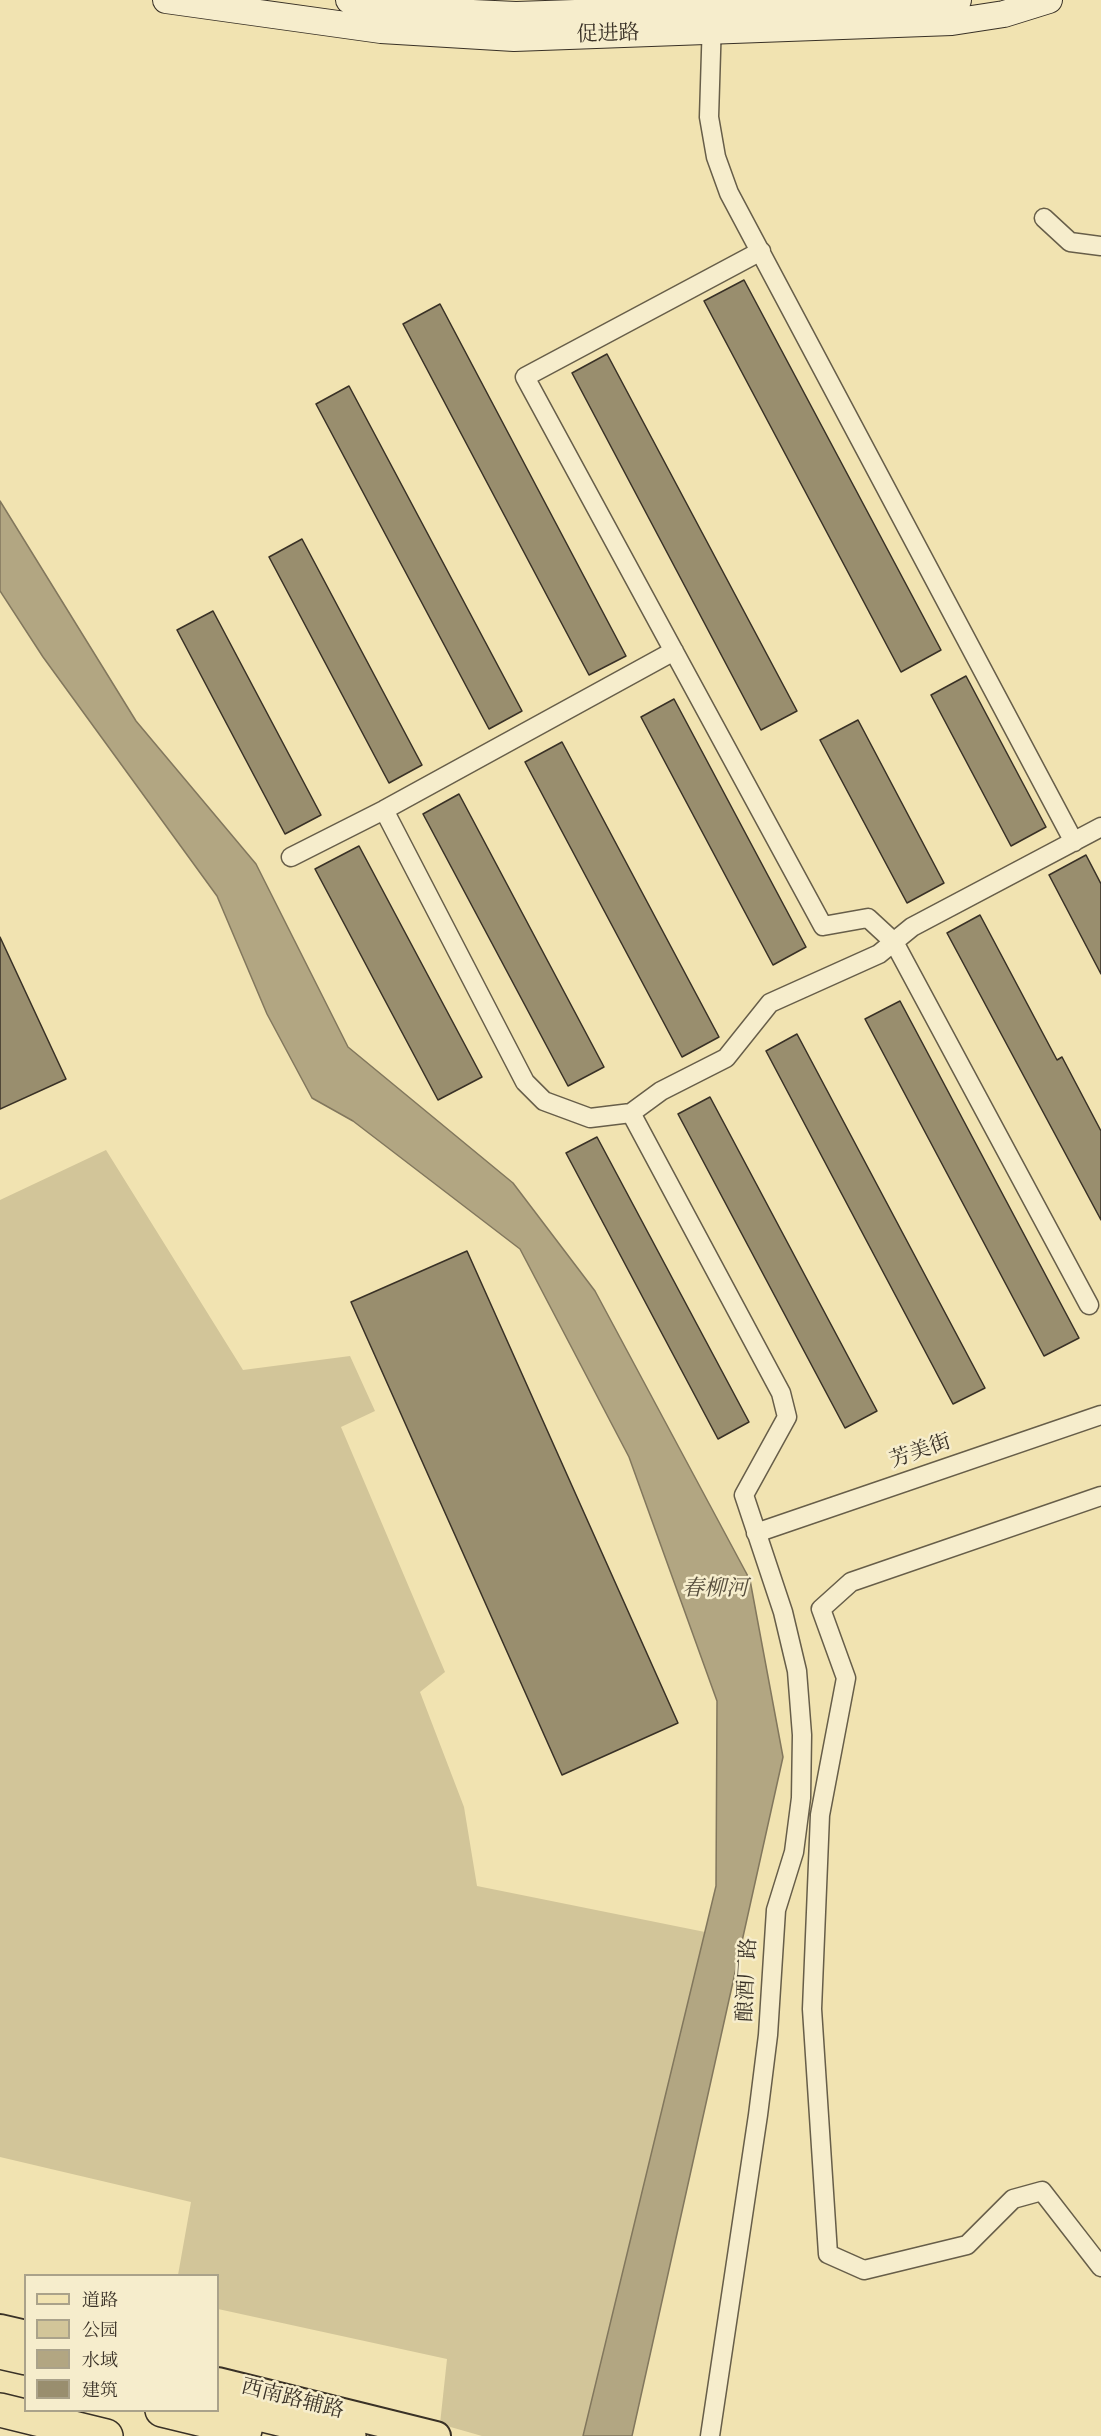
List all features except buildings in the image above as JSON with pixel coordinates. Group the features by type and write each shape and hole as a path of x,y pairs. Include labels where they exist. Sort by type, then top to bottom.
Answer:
{"highway":[{"path":"0,2352 24,2358"},
{"path":"0,2372 24,2378"},
{"path":"0,2410 106,2436"},
{"path":"190,2412 218,2414 349,2436"},
{"path":"218,2414 268,2436"},
{"path":"0,2429 27,2436"}],"main road":[{"name":"促进路","path":"166,0 381,30 448,36 514,38 619,16"},
{"name":"促进路","path":"350,0 451,12 516,15 619,16 712,21 952,22 1004,14 1049,0"},
{"name":"促进路","path":"712,21 958,0"},
{"path":"0,2329 24,2335"},
{"name":"西南路辅路","path":"219,2382 436,2436"}],"street":[{"path":"712,21 709,117 716,157 729,193 1074,842"},
{"path":"1044,218 1070,242 1101,246"},
{"path":"761,251 525,377 823,926 868,918 894,942 1089,1305"},
{"path":"291,857 384,810 674,651"},
{"path":"384,810 525,1082 544,1101 590,1118 631,1113 661,1091 726,1058 770,1004 879,954 912,927 1101,827"},
{"name":"酿酒厂路","path":"631,1113 781,1393 787,1417 744,1495 783,1612 797,1671 802,1735 801,1798 794,1852 776,1910 768,2035 758,2115 710,2436"},
{"name":"芳美街","path":"756,1533 1101,1415"},
{"path":"1101,1496 851,1582 821,1609 846,1678 820,1815 812,2008 828,2254 864,2270 967,2246 1013,2199 1042,2191 1101,2267"}],"green space":[{"path":"106,1150 243,1370 350,1356 375,1411 341,1427 445,1672 420,1692 464,1807 477,1886 705,1932 583,2436 482,2436 440,2424 447,2359 219,2309 219,2274 178,2274 191,2202 0,2157 0,1200"}],"water":[{"name":"春柳河","path":"0,501 136,721 256,864 348,1047 513,1183 595,1291 750,1580 783,1757 632,2436 583,2436 716,1886 717,1701 629,1457 520,1249 353,1121 312,1098 267,1014 217,896 43,657 0,591"}]}
